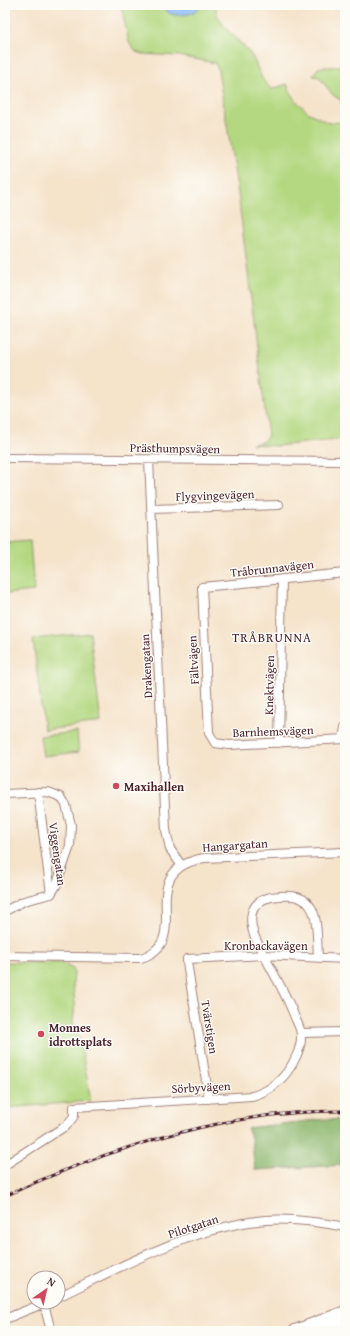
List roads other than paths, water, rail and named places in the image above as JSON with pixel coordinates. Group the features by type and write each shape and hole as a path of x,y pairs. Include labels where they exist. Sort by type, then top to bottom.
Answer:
{"highway":[{"path":"296,1331 345,1312"},
{"path":"323,1331 345,1323"}],"street":[{"name":"Prästhumpsvägen","path":"5,458 345,461"},
{"name":"Drakengatan","path":"149,460 166,830 170,849 182,866"},
{"name":"Flygvingevägen","path":"151,509 279,505"},
{"name":"Tråbrunnavägen","path":"202,586 345,573"},
{"name":"Knektvägen","path":"280,743 282,579"},
{"name":"Fältvägen","path":"202,586 209,733"},
{"path":"344,739 345,727"},
{"name":"Barnhemsvägen","path":"209,733 215,743 229,745 344,739"},
{"name":"Viggengatan","path":"5,911 24,901 51,894 38,792"},
{"path":"5,794 48,792 61,797 66,805 71,825 70,846 56,886 51,894"},
{"name":"Hangargatan","path":"5,956 133,958 149,955 162,945 166,935 165,891 170,879 182,866 204,858 345,852"},
{"path":"318,957 313,913 305,901 292,895 267,897 262,899 254,908 251,927 282,988 301,1033 345,1032"},
{"name":"Kronbackavägen","path":"187,959 264,954 345,959"},
{"name":"Tvärstigen","path":"187,959 209,1099"},
{"name":"Sörbyvägen","path":"5,1165 67,1125 74,1116 74,1107 252,1096 266,1091 273,1087 284,1076 291,1065 298,1050 301,1033"},
{"name":"Pilotgatan","path":"66,1293 145,1255 205,1233 234,1226 264,1220 291,1220 317,1221 345,1227"},
{"path":"5,1319 28,1310"},
{"path":"47,1310 52,1331"}],"water":[{"path":"162,5 200,5 194,13 176,15 169,12"}],"railway":[{"path":"5,1196 86,1162 128,1147 170,1135 257,1117 301,1112 345,1111"}],"place":[{"name":"Maxihallen","path":"116,786"},
{"name":"Monnes idrottsplats","path":"41,1034"}],"district":[{"name":"TRÅBRUNNA","path":"272,637"}]}
